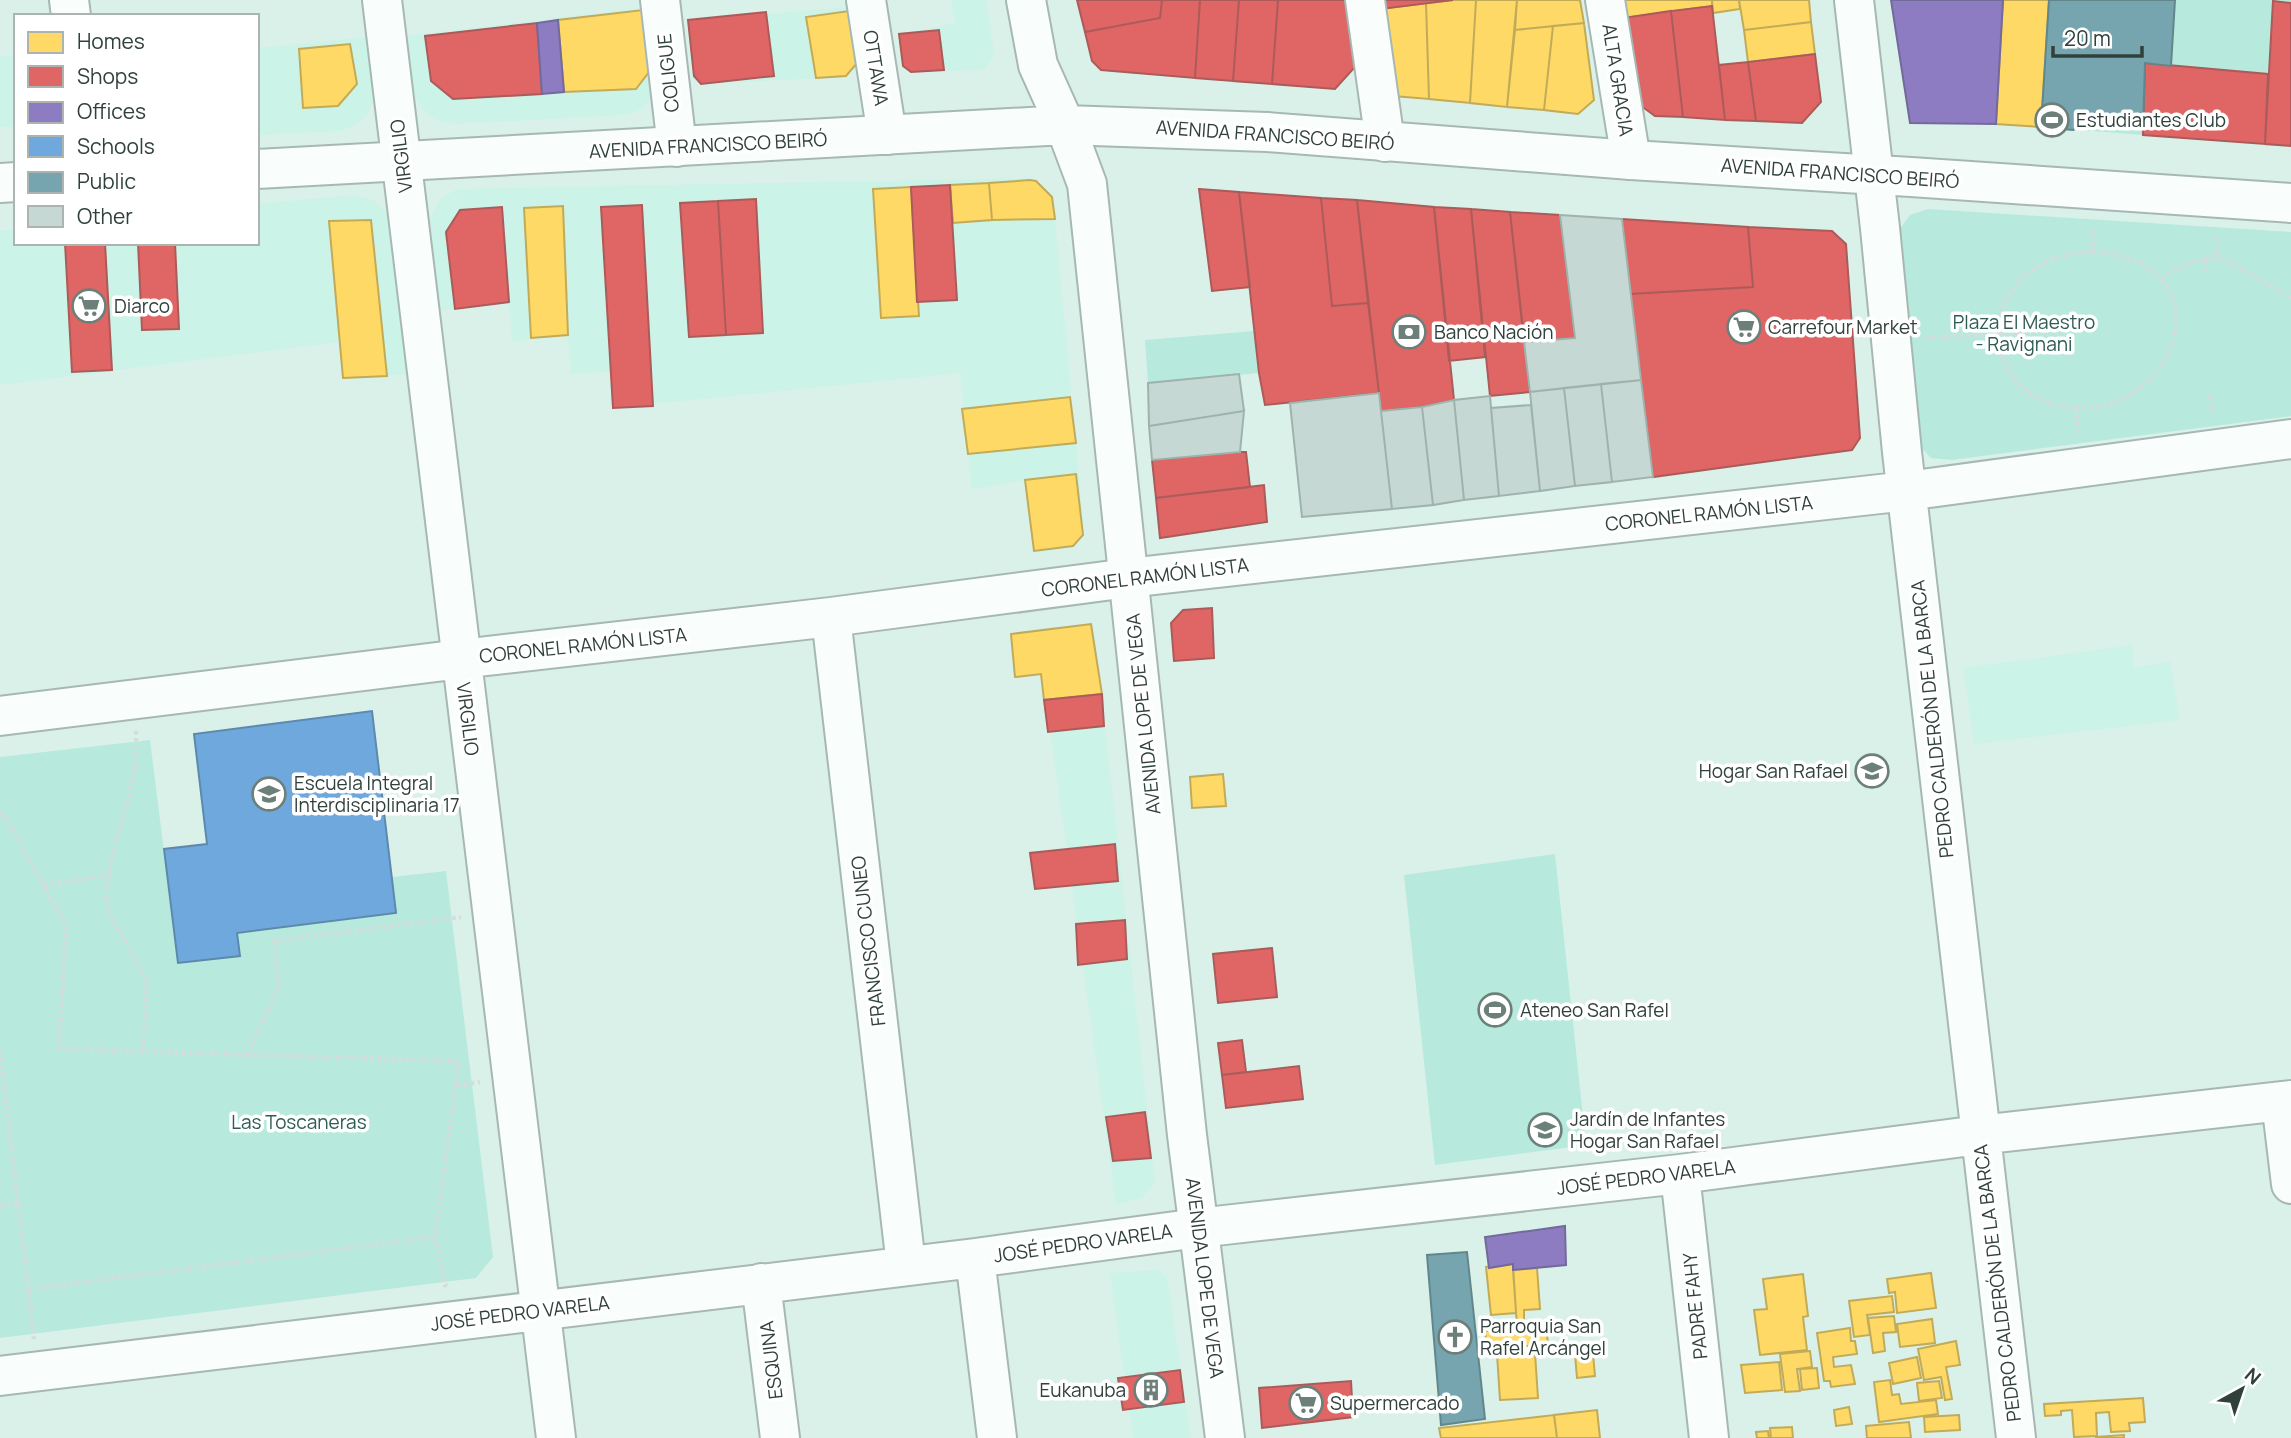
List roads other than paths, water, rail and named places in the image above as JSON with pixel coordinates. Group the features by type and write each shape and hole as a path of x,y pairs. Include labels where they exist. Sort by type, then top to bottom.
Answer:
{"street":[{"name":"VIRGILIO","path":"382,0 556,1438"},
{"name":"COLIGUE","path":"660,0 677,146"},
{"name":"OTTAWA","path":"866,0 887,135"},
{"name":"AVENIDA LOPE DE VEGA","path":"1026,0 1038,65 1065,125 1087,184 1198,1228 1225,1438"},
{"path":"1365,0 1385,142"},
{"name":"ALTA GRACIA","path":"1605,0 1631,160"},
{"name":"PEDRO CALDERÓN DE LA BARCA","path":"1854,0 1875,175 1906,491 2016,1438"},
{"name":"AVENIDA FRANCISCO BEIRÓ","path":"259,169 1065,125 1268,132 1631,160 2291,203"},
{"name":"CORONEL RAMÓN LISTA","path":"0,716 831,617 1128,578 1906,491 2291,439"},
{"name":"FRANCISCO CUNEO","path":"831,617 906,1265"},
{"path":"2286,1101 2291,1184"},
{"name":"JOSÉ PEDRO VARELA","path":"0,1377 975,1258 1198,1228 1680,1174 1979,1135 2286,1101"},
{"name":"PADRE FAHY","path":"1680,1174 1710,1438"},
{"path":"975,1258 997,1438"},
{"name":"ESQUINA","path":"761,1283 780,1438"}],"place":[{"name":"Estudiantes Club","path":"2052,120"},
{"name":"Diarco","path":"89,306"},
{"name":"Carrefour Market","path":"1744,327"},
{"name":"Banco Nación","path":"1409,332"},
{"name":"Hogar San Rafael","path":"1872,771"},
{"name":"Escuela Integral Interdisciplinaria 17","path":"269,794"},
{"name":"Ateneo San Rafel","path":"1495,1010"},
{"name":"Jardín de Infantes Hogar San Rafael","path":"1545,1130"},
{"name":"Parroquia San Rafel Arcángel","path":"1455,1337"},
{"name":"Eukanuba","path":"1151,1390"},
{"name":"Supermercado","path":"1306,1403"}],"park label":[{"name":"Plaza El Maestro - Ravignani","path":"2024,333"},
{"name":"Las Toscaneras","path":"299,1122"}]}
